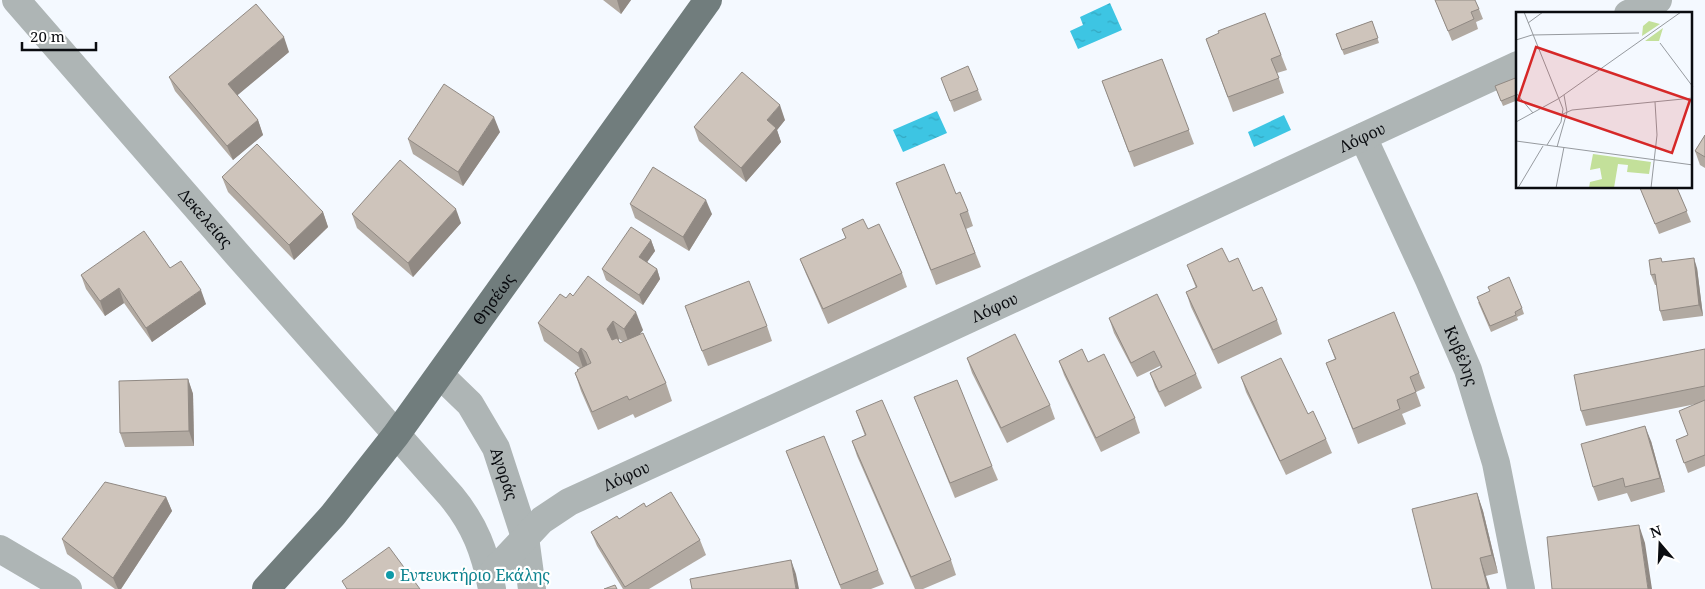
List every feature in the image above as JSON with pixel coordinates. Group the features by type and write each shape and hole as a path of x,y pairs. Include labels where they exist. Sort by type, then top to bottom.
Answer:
{"main road":[{"name":"Θησέως","path":"266,589 333,515 396,435 708,0"}],"street":[{"name":"Δεκελείας","path":"16,0 396,435"},
{"path":"1632,12 1658,0"},
{"name":"Λόφου","path":"491,582 525,537 542,520 569,502 1516,66"},
{"name":"Κυβέλης","path":"1363,137 1468,370 1496,463 1521,589"},
{"name":"Αγοράς","path":"440,376 470,404 496,448 525,537 532,589"},
{"path":"396,435 463,510 479,540 491,582"},
{"path":"0,549 68,589"}],"water":[{"path":"1110,3 1122,30 1078,49 1070,31 1083,25 1080,17"},
{"path":"937,111 947,133 903,152 893,130"},
{"path":"1284,115 1291,130 1254,147 1248,132"}],"building":[{"path":"1435,0 1475,0 1479,9 1471,12 1474,19 1448,31"},
{"path":"256,4 284,37 228,84 258,120 227,146 169,77"},
{"path":"1265,13 1281,55 1271,59 1279,78 1228,97 1206,39 1219,33 1218,31"},
{"path":"1372,21 1378,38 1342,50 1336,34"},
{"path":"1162,59 1189,130 1129,152 1102,81"},
{"path":"968,66 978,90 950,101 941,78"},
{"path":"742,72 780,105 767,120 776,128 741,168 694,127"},
{"path":"1516,78 1516,95 1501,101 1495,86"},
{"path":"444,84 494,117 458,172 408,139"},
{"path":"1705,135 1705,157 1695,151"},
{"path":"257,144 323,212 289,245 222,177"},
{"path":"400,160 456,209 408,263 352,214"},
{"path":"944,164 956,194 960,192 968,211 960,214 975,253 931,270 896,183"},
{"path":"653,167 706,200 683,237 630,204"},
{"path":"1640,189 1677,189 1687,211 1655,224"},
{"path":"863,219 868,229 879,224 902,273 823,309 800,259 846,238 842,229"},
{"path":"631,227 651,240 639,257 657,269 639,295 602,269"},
{"path":"144,231 170,268 181,261 201,290 146,328 119,288 100,301 81,275"},
{"path":"1222,248 1229,262 1238,258 1253,291 1262,287 1277,320 1213,350 1186,292 1197,287 1187,265"},
{"path":"1661,258 1662,262 1694,258 1699,305 1660,311 1655,274 1651,275 1649,260"},
{"path":"588,276 636,312 624,329 613,321 607,329 612,340 617,338 620,343 643,333 666,383 629,400 627,396 592,412 575,373 591,363 586,352 581,348 578,353 538,323 560,294 566,298 570,293 573,296"},
{"path":"1509,277 1522,308 1515,312 1516,315 1490,326 1477,297 1490,291 1488,287"},
{"path":"749,281 767,326 702,351 685,306"},
{"path":"1157,294 1196,374 1159,392 1150,373 1162,367 1154,351 1131,363 1109,318"},
{"path":"1394,312 1419,373 1410,377 1416,392 1397,400 1400,409 1353,429 1326,363 1336,359 1328,340"},
{"path":"1015,334 1050,405 1001,428 967,358"},
{"path":"1082,349 1088,362 1104,354 1135,418 1096,438 1059,361"},
{"path":"1705,349 1705,386 1581,411 1574,375"},
{"path":"1281,358 1308,414 1313,411 1326,439 1280,461 1241,377"},
{"path":"188,379 189,431 120,433 119,381"},
{"path":"957,380 992,466 950,483 914,397"},
{"path":"882,400 951,560 911,577 852,441 866,435 856,411"},
{"path":"1705,400 1705,455 1684,463 1676,440 1688,435 1679,411"},
{"path":"1645,426 1660,478 1625,487 1623,478 1593,487 1581,444"},
{"path":"824,436 878,570 840,585 786,451"},
{"path":"105,482 166,497 113,578 62,539"},
{"path":"671,492 700,540 625,587 591,532 617,516 619,519 644,503 646,507"},
{"path":"1477,493 1492,555 1480,558 1488,589 1432,589 1412,509"},
{"path":"1639,525 1648,589 1552,589 1547,537"},
{"path":"389,547 420,589 347,589 342,581"},
{"path":"791,560 796,589 692,589 690,579"},
{"path":"615,585 617,589 604,589"}],"place":[{"name":"Εντευκτήριο Εκάλης","path":"390,575"}]}
